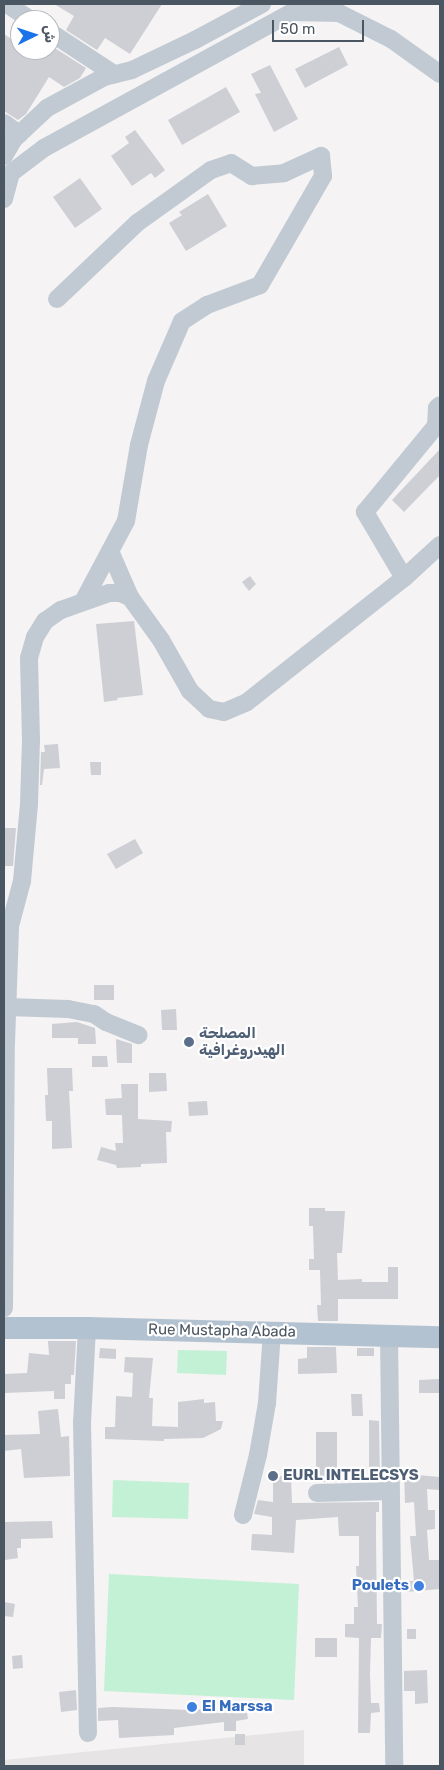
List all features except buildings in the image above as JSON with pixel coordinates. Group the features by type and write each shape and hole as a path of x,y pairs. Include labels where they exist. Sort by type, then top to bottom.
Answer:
{"main road":[{"name":"Rue Mustapha Abada","path":"4,1328 87,1328 440,1337"}],"street":[{"path":"4,156 19,134 47,108 104,77 132,70 262,4"},
{"path":"4,199 11,173 44,148 292,12 339,13 392,39 440,74"},
{"path":"60,39 114,74"},
{"path":"4,123 19,134"},
{"path":"57,299 137,223 211,170 231,163 252,176 284,172 321,156 323,176 260,285 207,305 182,321 156,381 139,445 126,522 84,600"},
{"path":"404,578 365,512 438,425 437,408 440,405"},
{"path":"110,551 130,597 162,640 190,691 209,709 224,712 248,702 404,578 440,545"},
{"path":"4,1308 7,1007 10,926 22,881 29,804 31,740 29,658 35,637 45,621 60,610 84,600 109,593 120,593 130,597"},
{"path":"7,1007 68,1009 94,1014 106,1022 139,1035"},
{"path":"87,1328 82,1422 88,1733"},
{"path":"243,1515 258,1455 267,1403 272,1332"},
{"path":"389,1335 394,1766"},
{"path":"318,1493 390,1491"}],"shaded area":[{"path":"304,1730 304,1766 4,1766 4,1760"}],"green space":[{"path":"178,1350 227,1351 226,1375 177,1373"},
{"path":"113,1480 189,1483 188,1519 112,1517"},
{"path":"109,1574 299,1584 294,1700 104,1691"}],"place":[{"name":"المصلحة الهيدروغرافية","path":"189,1042"},
{"name":"EURL INTELECSYS","path":"273,1476"},
{"name":"Poulets","path":"419,1586"},
{"name":"El Marssa","path":"192,1707"}]}
